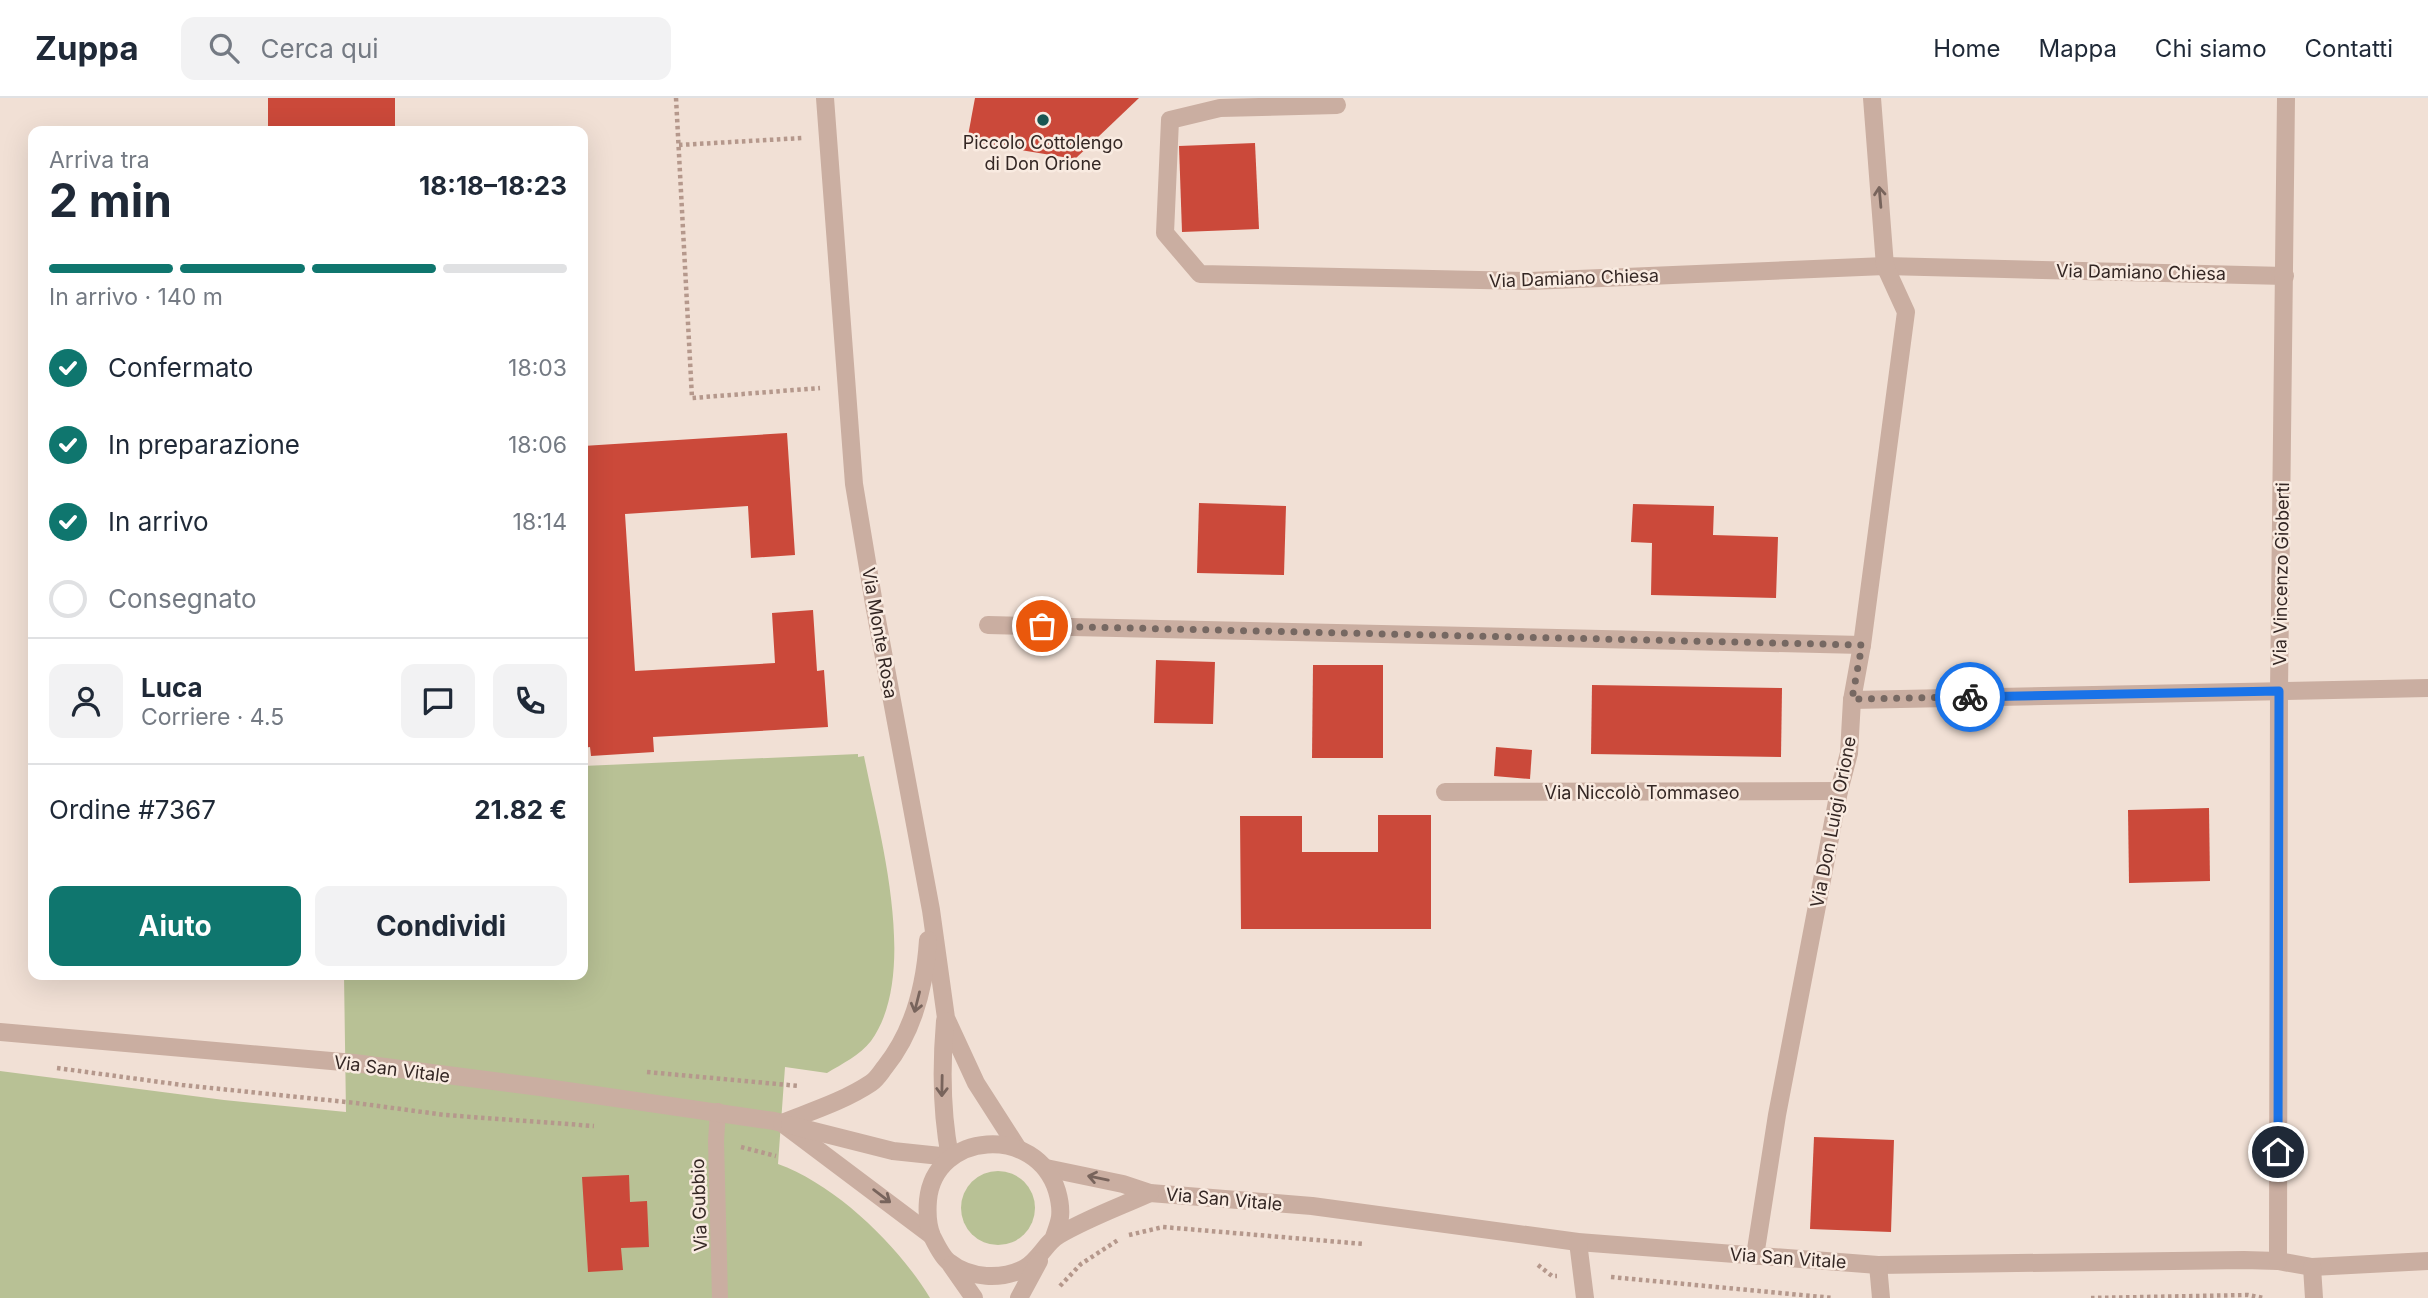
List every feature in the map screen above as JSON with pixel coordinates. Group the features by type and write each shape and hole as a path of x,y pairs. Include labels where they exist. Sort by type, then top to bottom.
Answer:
{"street":[{"name":"Via Monte Rosa","path":"825,98 854,484 931,910 946,1018 976,1083 1017,1147"},
{"name":"Via Don Luigi Orione","path":"1755,1256 1777,1115 1839,791 1849,753 1852,699 1862,645 1906,312 1885,265 1872,98"},
{"name":"Via Vincenzo Gioberti","path":"2278,1261 2279,691 2286,98"},
{"name":"Via Damiano Chiesa","path":"1337,105 1220,108 1170,120 1165,233 1200,274 1530,281 1885,265 2285,276"},
{"path":"988,625 1862,645"},
{"path":"1852,699 2428,688"},
{"name":"Via Niccolò Tommaseo","path":"1445,792 1839,791"},
{"path":"782,1123 874,1082 898,1051 913,1021 927,956 931,910"},
{"path":"946,1018 942,1092 943,1121 950,1157"},
{"name":"Via San Vitale","path":"0,1032 354,1063 718,1111 820,1131 893,1152 950,1157"},
{"name":"Via San Vitale","path":"782,1123 931,1235"},
{"path":"974,1298 931,1235 927,1223 931,1185 950,1157 981,1146 997,1144 1017,1147 1037,1158 1051,1174 1058,1195 1060,1216 1054,1237 1019,1298"},
{"name":"Via San Vitale","path":"1046,1168 1123,1184 1150,1193 1312,1206 1578,1242 1878,1265 2278,1261 2312,1267 2428,1261"},
{"name":"Via San Vitale","path":"1054,1237 1088,1219 1150,1193"},
{"path":"1578,1242 1584,1298"},
{"path":"949,1262 970,1272 995,1276 1025,1268 1042,1255"},
{"path":"1878,1265 1881,1298"},
{"path":"2312,1267 2314,1298"}],"lane":[{"name":"Via Gubbio","path":"718,1111 716,1141 720,1298"}],"path":[{"path":"676,98 692,398 822,388"},
{"path":"679,145 828,136"},
{"path":"777,1084 810,1086"},
{"path":"1057,1290 1081,1264 1103,1247 1130,1235 1163,1227 1368,1244"},
{"path":"1536,1264 1552,1276 1582,1274 1833,1298"},
{"path":"2091,1298 2248,1294 2264,1298"}],"green space":[{"path":"858,754 858,757 864,756 886,862 894,941 893,979 885,1012 871,1041 862,1051 827,1073 785,1067 778,1164 822,1186 864,1219 901,1258 930,1298 0,1298 0,1071 224,1100 346,1112 344,980 588,980 588,766"},
{"path":"998,1171 1012,1174 1024,1182 1032,1194 1035,1208 1032,1222 1024,1234 1012,1242 998,1245 984,1242 972,1234 964,1222 961,1208 964,1194 972,1182 984,1174"}],"building":[{"path":"268,98 395,98 395,126 268,126"},
{"name":"Piccolo Cottolengo di Don Orione","path":"975,98 1139,98 1075,159 967,141"},
{"path":"1255,143 1259,229 1182,232 1179,146"},
{"path":"787,433 795,555 751,558 748,506 625,514 635,671 775,663 772,613 813,610 817,671 824,670 828,727 653,737 654,752 591,756 588,747 588,446"},
{"path":"1199,503 1286,506 1284,575 1197,573"},
{"path":"1633,504 1714,506 1713,535 1778,537 1776,598 1651,595 1652,543 1631,542"},
{"path":"1156,660 1215,662 1213,724 1154,723"},
{"path":"1313,665 1383,665 1383,758 1312,758"},
{"path":"1592,685 1782,688 1781,757 1591,754"},
{"path":"1496,747 1532,750 1530,779 1494,776"},
{"path":"2209,808 2210,881 2129,883 2128,810"},
{"path":"1378,815 1431,815 1431,929 1241,929 1240,816 1302,816 1302,852 1378,852"},
{"path":"1814,1137 1894,1140 1891,1232 1810,1229"},
{"path":"629,1175 630,1202 647,1201 649,1247 621,1248 623,1270 588,1272 582,1177"}],"way so far":[{"path":"1042,626 1862,645 1852,699 1970,697"}],"place":[{"name":"Piccolo Cottolengo di Don Orione","path":"1043,120"}],"route":[{"path":"1970,697 2279,691 2278,1152"}]}
